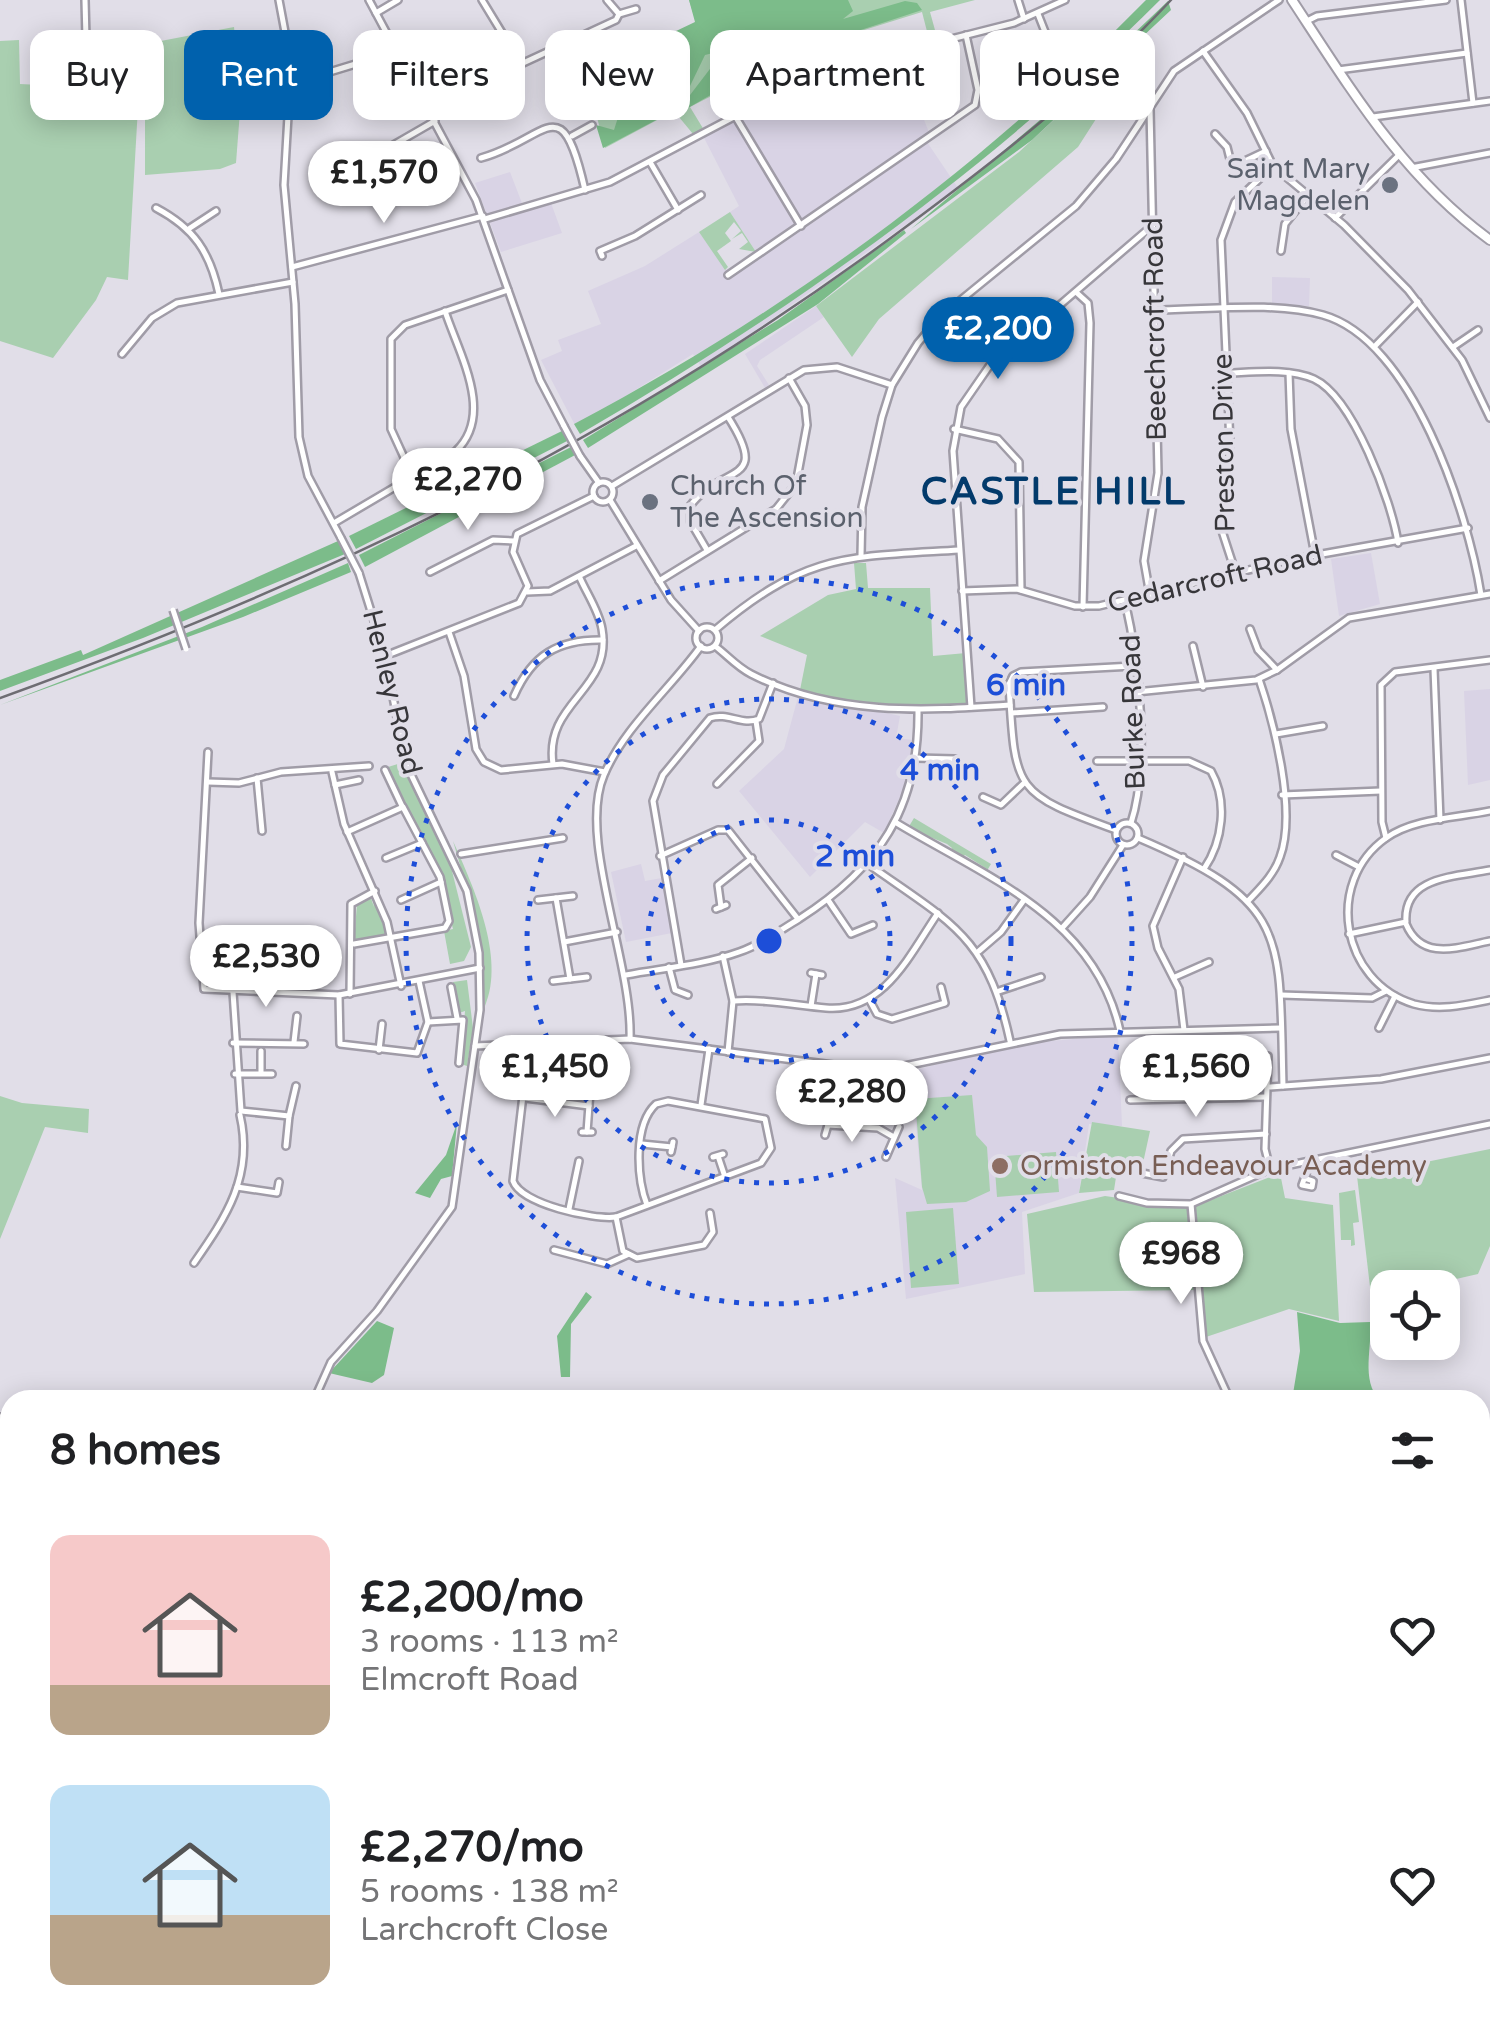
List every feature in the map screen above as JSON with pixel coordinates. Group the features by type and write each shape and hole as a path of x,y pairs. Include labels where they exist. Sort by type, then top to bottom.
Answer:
{"main road":[{"path":"1292,0 1399,156 1449,208 1490,240"}],"street":[{"path":"85,0 86,30"},
{"name":"Henley Road","path":"279,0 286,30"},
{"path":"369,0 384,30"},
{"path":"376,13 398,0"},
{"path":"482,0 522,64 636,9"},
{"path":"606,0 619,14"},
{"path":"1018,0 1024,20"},
{"path":"960,37 1024,20 1065,0"},
{"path":"1155,98 1170,75 1279,0"},
{"path":"1306,21 1317,16 1446,0"},
{"path":"1461,0 1473,103"},
{"path":"1038,14 1044,30"},
{"path":"728,274 975,105 978,90 966,35"},
{"path":"1203,50 1247,113 1272,166 1335,218 1418,302 1453,347 1490,418"},
{"path":"1338,70 1467,53"},
{"path":"1371,119 1490,100"},
{"name":"Henley Road","path":"288,120 284,185 301,449 308,476 359,573 385,656 406,764 464,882 480,968 475,1046 452,1208 377,1311 331,1362 318,1390"},
{"path":"292,268 585,190 650,162 727,120"},
{"path":"736,120 801,226"},
{"path":"861,556 862,507 892,386 931,326 1064,217 1105,174 1141,120"},
{"name":"Beechcroft Road","path":"1150,120 1157,496 1143,568 1150,595"},
{"path":"376,155 435,121 484,217 540,380 580,456 599,483 612,486 810,368 830,366 892,386"},
{"path":"572,136 592,125"},
{"path":"481,158 505,151 545,128 562,129 572,136 585,190"},
{"path":"1136,129 1150,136"},
{"path":"1215,134 1227,147 1232,166 1266,151"},
{"path":"1411,168 1490,153"},
{"path":"1335,218 1399,156"},
{"path":"650,162 678,210"},
{"name":"Preston Drive","path":"1236,574 1222,531 1230,457 1222,310 1224,226 1235,202 1272,166"},
{"path":"602,256 600,251 702,195"},
{"path":"1282,252 1285,224 1308,195"},
{"path":"156,208 190,228 210,261 219,294"},
{"path":"190,228 216,211"},
{"path":"971,708 954,429 964,400 990,365 1153,225"},
{"path":"122,354 152,318 177,303 293,282"},
{"path":"413,477 391,430 388,347 406,325 508,290"},
{"path":"1077,293 1088,304 1090,323 1083,606"},
{"path":"1376,345 1418,302"},
{"path":"1156,310 1316,313 1351,326 1376,345 1402,381 1468,528 1481,595"},
{"path":"334,523 456,452 475,422 476,405 445,311"},
{"path":"1453,347 1478,330"},
{"path":"1228,373 1289,373 1321,383 1342,403 1387,499 1398,544"},
{"path":"1289,373 1290,429 1315,556"},
{"path":"659,582 776,508 794,488 807,419 789,378"},
{"path":"708,550 690,521 690,506 740,469 747,456 746,446 728,416"},
{"path":"954,429 998,439 1019,462 1021,590"},
{"path":"514,541 525,527 594,496 599,483"},
{"path":"612,486 610,500 659,582 699,631 701,646 605,772 596,822 626,976 630,1038"},
{"path":"594,496 601,502 610,500"},
{"name":"Cedarcroft Road","path":"962,591 1021,590 1083,606 1125,601 1315,556 1398,544 1468,528"},
{"path":"430,572 493,540 514,541"},
{"path":"514,541 527,592"},
{"path":"527,592 542,594 580,578 636,546"},
{"path":"715,630 779,583 826,561 959,550"},
{"path":"553,764 551,734 596,670 603,640 599,618 580,578"},
{"path":"385,656 516,606 527,592"},
{"path":"1136,692 1259,679 1332,628 1360,614 1490,594"},
{"name":"Burke Road","path":"1125,601 1140,761 1131,824"},
{"path":"173,610 186,649"},
{"path":"699,631 707,627 715,630"},
{"path":"1250,629 1258,650 1277,670"},
{"path":"715,630 715,646"},
{"path":"448,632 464,676 480,758 501,770 553,764 605,772"},
{"path":"514,696 528,669 550,649 570,642 603,640"},
{"path":"701,646 715,646 742,668 773,683 864,707 918,711 1104,707"},
{"path":"1193,646 1203,686"},
{"path":"1386,838 1381,790 1380,688 1390,675 1490,660"},
{"path":"1133,666 1012,676 1014,760 1024,784 1045,803 1116,830 1131,824 1138,838 1204,869 1248,901 1276,948 1282,1086"},
{"path":"1434,668 1440,820"},
{"path":"1248,901 1280,858 1285,834 1276,734 1259,679"},
{"path":"756,721 765,711 773,683"},
{"path":"626,976 752,947 828,900 868,864 895,822 916,758 918,711"},
{"path":"681,964 652,806 664,775 710,718 722,715 756,721"},
{"path":"718,784 759,740 756,721"},
{"path":"1276,734 1323,726"},
{"path":"208,752 199,923 202,988 213,993 338,996 480,968"},
{"path":"916,758 955,759"},
{"path":"1096,761 1193,762 1212,774 1221,827 1204,869"},
{"path":"208,782 369,766"},
{"path":"354,944 449,925 441,882 386,770"},
{"path":"332,772 347,832 391,938 401,986"},
{"path":"256,778 262,831"},
{"path":"336,785 360,780"},
{"path":"983,797 1004,804 1024,784"},
{"path":"1282,795 1381,790"},
{"path":"347,832 402,806"},
{"path":"1490,811 1440,820 1386,838 1360,868 1347,907 1349,934 1362,966 1386,991 1434,1008 1490,1000"},
{"path":"895,822 1064,927 1093,961 1112,998 1120,1031"},
{"path":"660,856 722,829 732,832 798,919"},
{"path":"1116,830 1116,839 1123,845"},
{"path":"461,854 563,838"},
{"path":"1064,927 1123,845 1138,838"},
{"path":"386,858 422,842"},
{"path":"1336,855 1360,868"},
{"path":"1183,857 1153,926 1158,948 1174,977 1184,1030"},
{"path":"721,907 718,885 752,858"},
{"path":"868,864 938,913 978,951 999,991 1010,1042"},
{"path":"1490,870 1421,886 1409,899 1406,922 1414,938 1429,948 1490,941"},
{"path":"401,900 441,882"},
{"path":"350,994 354,944 351,902 374,891"},
{"path":"538,900 573,896"},
{"path":"556,898 570,979"},
{"path":"828,900 848,932 856,934 873,925"},
{"path":"978,951 1001,932 1024,900"},
{"path":"732,1001 845,1008 869,1000 897,974 938,913"},
{"path":"1349,934 1406,922"},
{"path":"564,942 617,932"},
{"path":"723,956 732,1001 728,1052"},
{"path":"1174,977 1208,962"},
{"path":"669,967 675,990 688,996"},
{"path":"811,1006 816,974"},
{"path":"554,981 587,977"},
{"path":"999,991 1041,977"},
{"path":"338,996 340,1044 419,1052 428,1022 419,982"},
{"path":"869,1000 880,1017 896,1018 945,1003 941,987"},
{"path":"451,988 457,1018"},
{"path":"1281,994 1372,998 1386,991"},
{"path":"194,1263 223,1226 236,1187 242,1147 232,992"},
{"path":"1379,1028 1395,996"},
{"path":"294,1042 297,1016"},
{"path":"428,1022 457,1018 464,1022 459,1063"},
{"path":"380,1050 383,1024"},
{"path":"475,1046 630,1038 860,1070 896,1069 1010,1042 1120,1031 1282,1028"},
{"path":"234,1043 304,1044"},
{"path":"529,1044 514,1185 529,1199 616,1217 725,1176 768,1157 769,1126 757,1114 668,1101 656,1104 648,1113 642,1144 639,1181 647,1205"},
{"path":"701,1106 709,1049"},
{"path":"261,1051 262,1074"},
{"path":"1268,1056 1270,1087 1265,1097 1270,1169"},
{"path":"1270,1087 1369,1081 1490,1058"},
{"path":"856,1128 860,1070"},
{"path":"235,1074 272,1074"},
{"path":"587,1132 591,1078"},
{"path":"286,1146 296,1086"},
{"path":"1130,1100 1265,1097"},
{"path":"525,1098 589,1106"},
{"path":"240,1113 289,1116"},
{"path":"826,1135 829,1121 856,1128 878,1128 892,1136"},
{"path":"1119,1196 1146,1203 1190,1204 1270,1169 1490,1124"},
{"path":"886,1157 894,1151 892,1136 899,1126"},
{"path":"1142,1172 1163,1176 1171,1151 1184,1140 1266,1134"},
{"path":"642,1144 672,1147"},
{"path":"718,1156 725,1176"},
{"path":"569,1210 580,1162"},
{"path":"1307,1179 1308,1170"},
{"path":"236,1187 277,1193 279,1182"},
{"path":"1190,1204 1203,1342 1225,1390"},
{"path":"557,1254 607,1264 626,1255 637,1258 702,1246 712,1236 714,1216"},
{"path":"616,1217 626,1255"}],"shaded area":[{"path":"725,120 924,120 930,135 925,139 958,188 702,368 693,354 576,427 541,360 562,351 558,340 601,324 588,291 645,266 699,232 726,270 756,252 730,212 739,206 701,132"},
{"path":"510,172 525,211 551,203 562,233 501,252 475,183"},
{"path":"1272,277 1310,278 1309,306 1272,305"},
{"path":"816,306 824,317 760,360 757,366 769,385 765,388 745,354"},
{"path":"1371,553 1380,604 1339,616 1331,559"},
{"path":"1490,689 1490,780 1468,785 1464,691"},
{"path":"799,693 900,716 896,738 914,740 907,781 884,833 865,822 810,877 739,791 784,749"},
{"path":"641,864 645,881 662,878 672,933 626,942 611,872"},
{"name":"Ormiston Endeavour Academy","path":"1118,1035 1122,1126 1089,1124 1079,1193 1022,1212 1025,1274 906,1299 895,1178 922,1190 911,1071 1018,1044"}],"green space":[{"path":"689,0 975,0 930,12 935,30 927,30 922,12 864,30 710,30 710,97 690,107 690,30 681,30 696,22"},
{"path":"689,0 848,0 853,11 843,19 905,1 917,3 922,10 861,30 710,30 710,54 705,55 690,86 690,30 678,30 695,22"},
{"path":"1146,0 1160,0 1129,30 1115,30"},
{"path":"1168,1 1171,10 1150,30 1137,30"},
{"path":"184,37 184,120 239,120 236,163 220,169 145,175 145,120 164,120 164,40"},
{"path":"19,40 20,84 30,85 30,120 137,120 128,280 107,277 96,300 53,358 0,341 0,41"},
{"path":"710,69 710,95 690,107 690,95"},
{"path":"690,107 704,130 693,134 681,120 690,120"},
{"path":"598,120 657,120 605,148"},
{"path":"617,120 656,120 603,148 596,125 614,130"},
{"path":"1029,120 884,236 735,339 580,434 574,424 729,335 804,286 947,180 1016,122"},
{"path":"1040,120 1053,120 1032,140 911,229"},
{"path":"1054,120 1095,120 1078,147 879,319 852,357 816,306 1019,152"},
{"path":"730,212 756,252 739,249 748,242 742,233 732,239 741,231 734,222 725,233 731,241 717,251 728,267 725,270 699,232"},
{"path":"904,230 906,233 818,304 588,448 583,440 778,320"},
{"path":"564,430 569,440 356,549 349,536"},
{"path":"573,446 577,454 365,567 359,555"},
{"path":"338,541 345,554 143,638 0,691 0,680 81,650 83,655"},
{"path":"348,563 351,572 243,617 0,705 202,627"},
{"path":"854,563 866,563 868,588 930,588 933,656 966,653 971,707 894,712 800,690 807,655 760,636 828,595 856,589"},
{"path":"401,763 447,851 471,947 464,961 450,964 444,931 453,929 437,867 388,767"},
{"path":"914,818 991,864 985,874 987,869 965,855 960,859 949,853 952,848 947,844 908,828"},
{"path":"453,841 477,900 489,944 492,966 485,1006 480,933"},
{"path":"370,895 387,934 354,941 357,904 353,906"},
{"path":"467,980 473,1028 467,1066 461,1064 465,1011 459,1013 453,982"},
{"path":"972,1095 976,1135 987,1147 990,1191 966,1202 927,1204 922,1187 915,1099"},
{"path":"0,1096 22,1103 89,1109 88,1133 45,1127 0,1239"},
{"path":"1092,1122 1150,1131 1143,1163 1119,1158 1114,1190 1079,1193"},
{"path":"457,1123 452,1176 441,1179 430,1198 415,1193 446,1155"},
{"path":"1490,1149 1490,1246 1478,1274 1460,1278 1460,1270 1370,1270 1370,1287 1357,1176"},
{"path":"1056,1152 1059,1192 997,1197 994,1157"},
{"path":"1280,1173 1285,1198 1333,1205 1339,1321 1289,1309 1206,1337 1193,1207"},
{"path":"1355,1190 1359,1222 1353,1223 1355,1245 1351,1246 1351,1240 1341,1240 1339,1193"},
{"name":"Ormiston Endeavour Academy","path":"1105,1196 1188,1208 1194,1290 1034,1292 1027,1214"},
{"path":"953,1208 959,1284 911,1288 906,1212"},
{"path":"586,1292 592,1297 571,1324 570,1377 561,1377 557,1336"},
{"path":"1297,1312 1340,1323 1370,1322 1369,1373 1373,1390 1294,1390 1300,1351"},
{"path":"377,1321 394,1328 384,1375 372,1383 329,1373"}],"railway":[{"path":"0,698 123,652 359,552 472,497 692,373 800,302 976,174 1077,91 1171,0"}],"place":[{"name":"Saint Mary Magdelen","path":"1390,185"},
{"name":"Church Of The Ascension","path":"650,502"},
{"name":"Ormiston Endeavour Academy","path":"1000,1166"}],"district":[{"name":"CASTLE HILL","path":"1054,492"}]}
